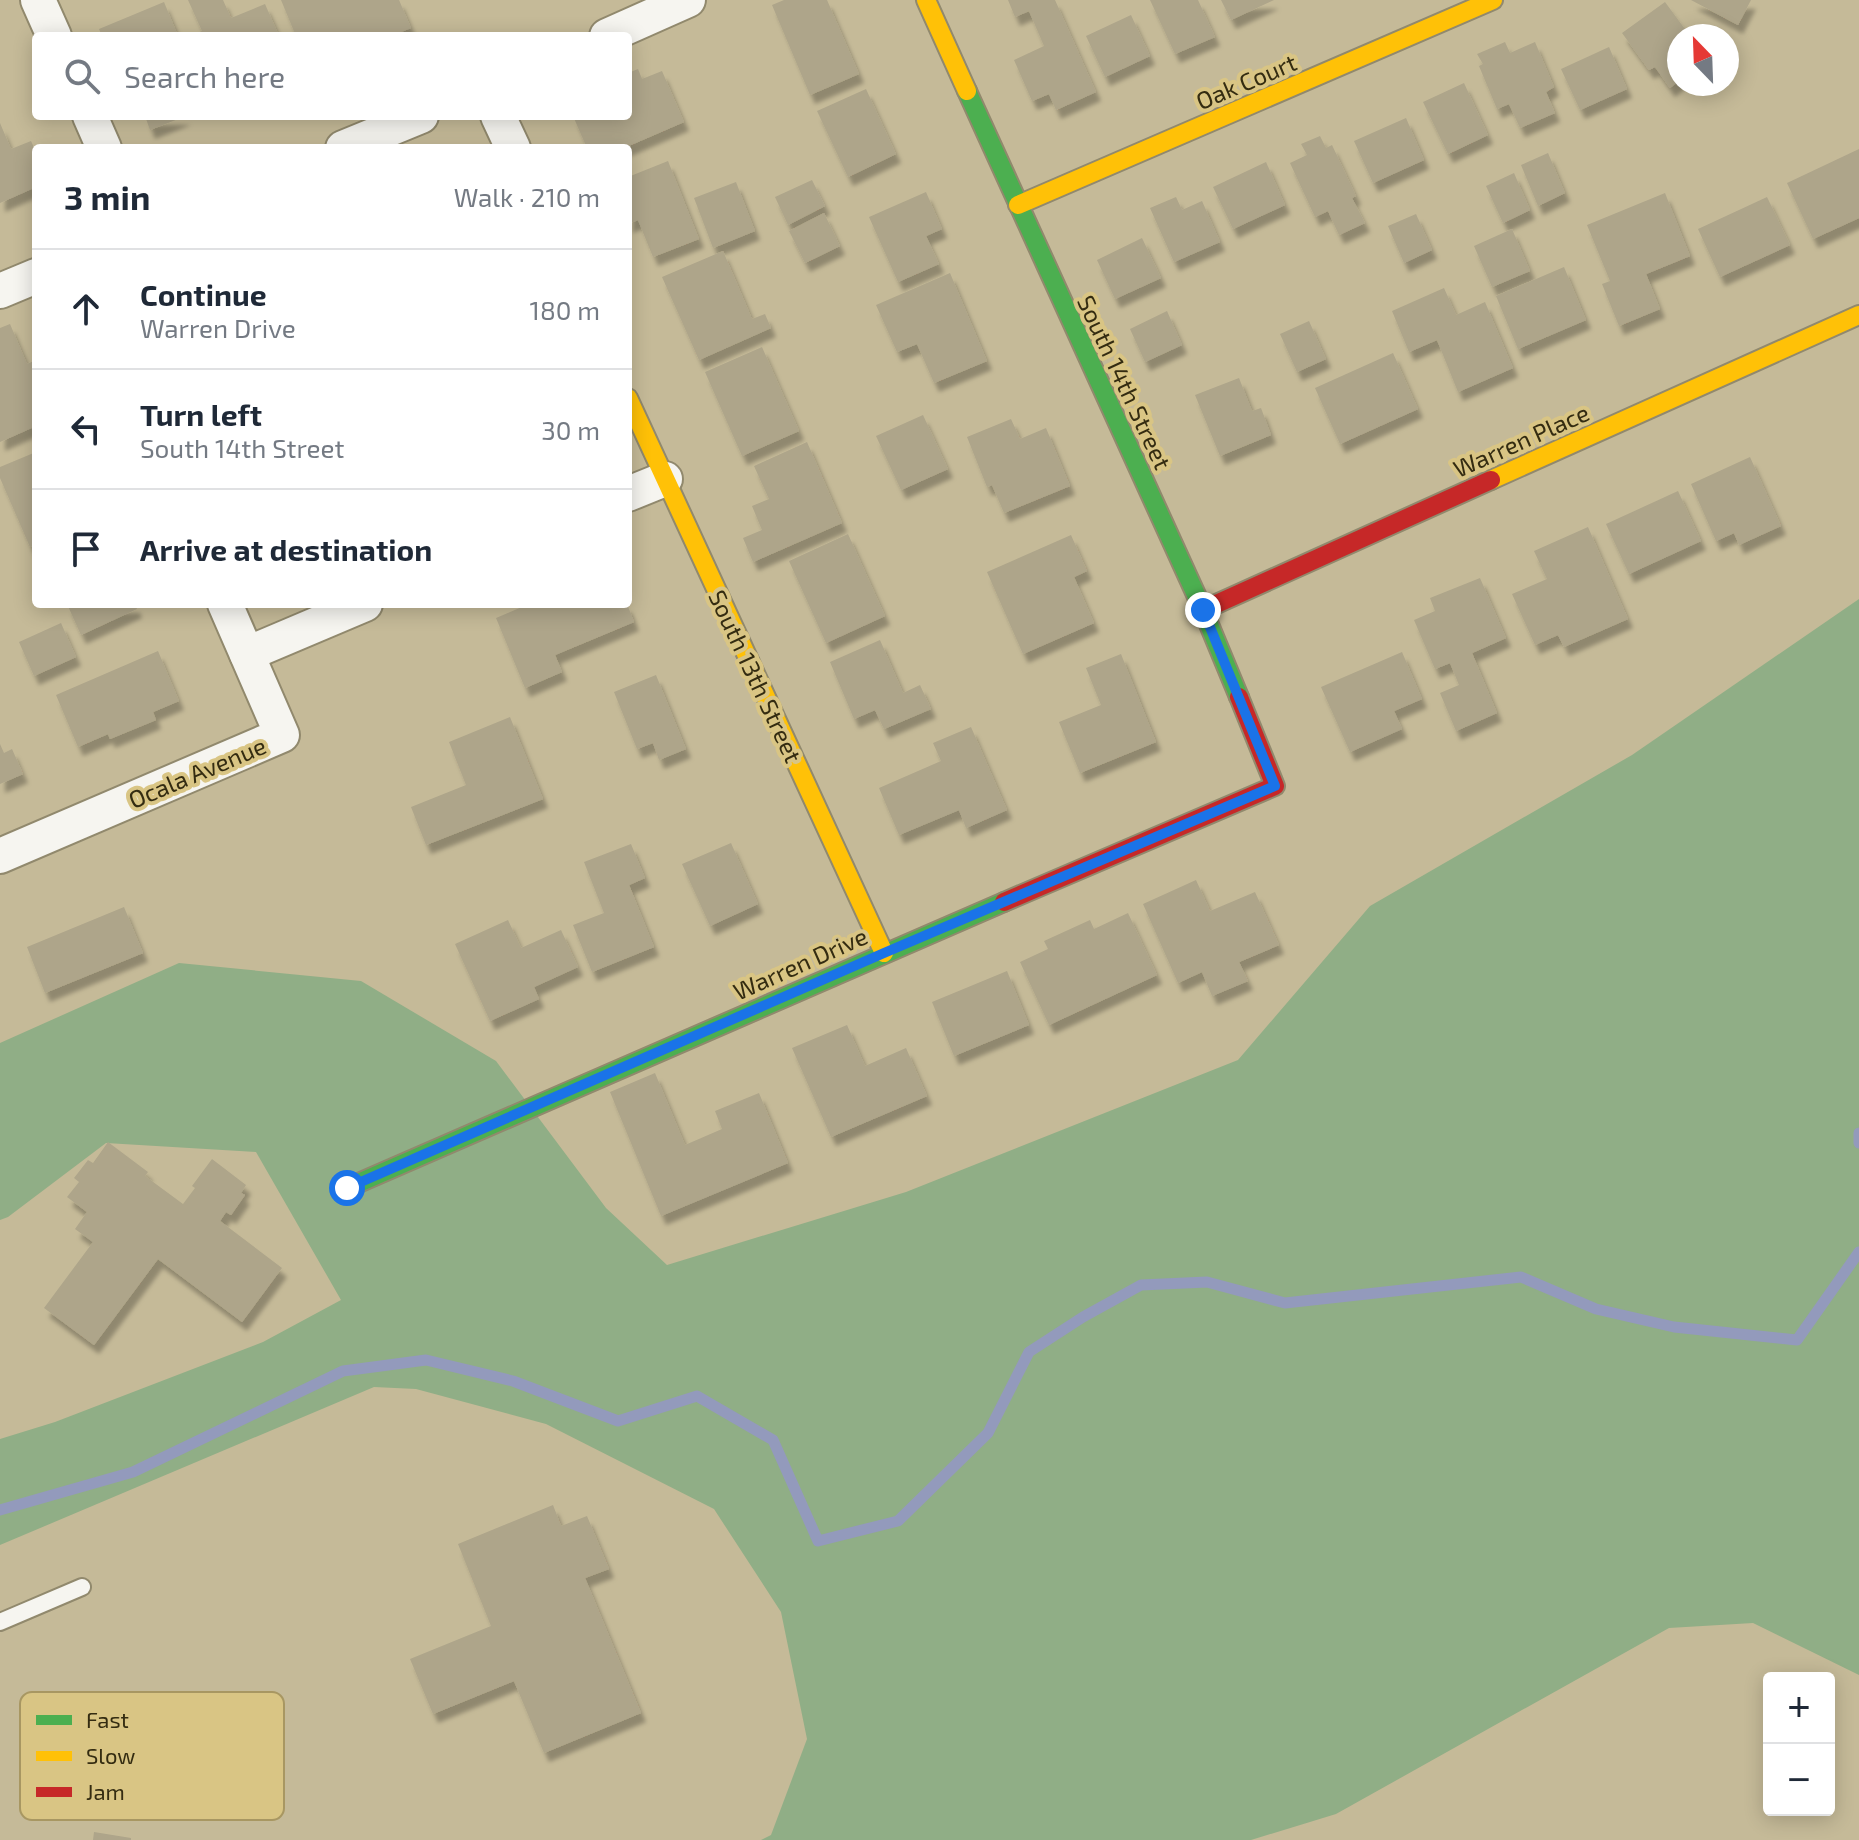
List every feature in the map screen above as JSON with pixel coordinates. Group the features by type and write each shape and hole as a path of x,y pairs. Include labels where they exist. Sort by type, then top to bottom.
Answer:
{"street":[{"path":"616,32 688,0"},
{"name":"South 14th Street","path":"926,0 1203,610 1275,786"},
{"name":"Oak Court","path":"1018,205 1493,0"},
{"path":"41,1 53,32"},
{"path":"92,120 102,144"},
{"path":"353,144 411,120"},
{"path":"500,120 511,144"},
{"path":"0,291 32,278"},
{"name":"Warren Place","path":"1203,610 1859,315"},
{"name":"South 13th Street","path":"632,407 884,953"},
{"path":"632,492 665,479"},
{"path":"227,608 247,654 356,608"},
{"name":"Ocala Avenue","path":"0,856 282,735 247,654"},
{"name":"Warren Drive","path":"347,1188 1275,786"}],"lane":[{"path":"0,1622 82,1587"}],"green space":[{"path":"1859,599 1859,1675 1753,1623 1669,1628 1336,1814 1251,1840 761,1840 771,1835 807,1739 781,1612 714,1509 546,1424 416,1389 374,1387 0,1545 0,1439 55,1422 263,1342 341,1300 256,1152 106,1143 0,1220 0,1043 179,963 361,981 496,1061 606,1208 667,1265 906,1192 1238,1060 1370,906 1632,755"}],"building":[{"path":"188,0 223,0 231,18 265,4 277,32 200,32 202,31"},
{"path":"281,0 399,0 411,28 401,32 294,32"},
{"path":"784,0 827,0 859,74 810,95 772,5"},
{"path":"1008,0 1055,0 1096,92 1056,110 1049,94 1032,101 1014,60 1044,46 1029,11 1015,17"},
{"path":"1150,0 1198,0 1215,37 1175,54"},
{"path":"1221,0 1274,0 1231,20"},
{"path":"1691,0 1751,0 1736,24"},
{"path":"164,2 176,32 100,32 99,29"},
{"path":"1665,2 1681,24 1667,24 1667,84 1655,67 1649,70 1622,33"},
{"path":"1131,15 1150,56 1105,77 1086,36"},
{"path":"1505,42 1510,53 1535,42 1554,87 1546,92 1555,113 1520,128 1509,104 1497,109 1479,66 1483,64 1477,54"},
{"path":"1609,47 1627,89 1580,110 1561,69"},
{"path":"638,69 642,79 662,71 684,122 632,145 585,144 575,120 632,120 632,71"},
{"path":"1464,83 1488,135 1448,154 1423,102"},
{"path":"866,89 896,154 848,177 817,111"},
{"path":"1406,118 1424,160 1373,183 1354,141"},
{"path":"146,120 176,120 150,130"},
{"path":"0,123 11,149 31,141 32,144 32,189 0,203"},
{"path":"1320,136 1326,148 1332,145 1365,223 1339,235 1328,211 1315,217 1290,163 1307,155 1301,144"},
{"path":"1859,149 1859,218 1813,239 1787,183"},
{"path":"1548,153 1565,193 1538,206 1521,165"},
{"path":"668,161 699,239 653,257 638,220 632,222 632,175"},
{"path":"1266,162 1285,205 1233,229 1213,187"},
{"path":"1514,173 1530,210 1503,223 1486,186"},
{"path":"812,180 825,206 788,225 775,197"},
{"path":"736,182 755,231 713,248 694,198"},
{"path":"926,192 942,229 926,236 939,264 898,282 869,217"},
{"path":"1665,193 1690,256 1646,274 1660,309 1619,326 1602,284 1610,281 1587,225"},
{"path":"1176,197 1182,210 1202,201 1220,242 1174,262 1150,208"},
{"path":"1767,197 1790,245 1720,277 1698,229"},
{"path":"824,213 840,246 805,263 789,231"},
{"path":"1416,214 1432,250 1404,263 1388,226"},
{"path":"1512,229 1530,271 1492,287 1474,246"},
{"path":"1142,238 1161,278 1115,299 1097,260"},
{"path":"723,251 752,319 765,314 771,328 699,360 662,277"},
{"path":"1564,267 1586,320 1518,349 1496,296"},
{"path":"950,273 987,361 934,383 917,344 897,352 876,305"},
{"path":"1444,288 1456,315 1485,302 1513,368 1458,392 1437,340 1409,352 1392,311"},
{"path":"1167,311 1182,345 1145,362 1130,329"},
{"path":"1309,321 1326,359 1297,372 1280,334"},
{"path":"10,324 27,364 32,362 32,428 0,442 0,328"},
{"path":"762,347 799,431 742,456 705,372"},
{"path":"1393,353 1418,409 1340,444 1315,388"},
{"path":"1239,378 1252,411 1261,408 1271,435 1220,456 1195,395"},
{"path":"923,415 948,469 901,490 876,436"},
{"path":"1011,419 1020,439 1046,428 1070,486 1004,513 992,485 987,487 967,437"},
{"path":"807,442 842,523 753,562 743,538 762,530 752,506 769,499 754,466"},
{"path":"32,454 30,547 0,478 0,467"},
{"path":"1750,457 1781,526 1739,545 1734,533 1716,541 1691,484"},
{"path":"1678,491 1701,541 1629,574 1606,524"},
{"path":"1588,527 1628,619 1564,647 1558,635 1535,645 1512,594 1547,579 1534,551"},
{"path":"848,534 885,616 826,643 789,561"},
{"path":"1071,535 1087,571 1074,577 1094,623 1023,654 987,572"},
{"path":"1480,578 1506,638 1472,653 1497,713 1456,731 1440,693 1459,685 1450,663 1435,669 1414,620 1435,611 1430,598"},
{"path":"69,608 137,608 137,609 81,635"},
{"path":"520,608 629,608 634,622 555,655 562,672 525,688 496,618"},
{"path":"61,623 76,657 34,676 19,642"},
{"path":"880,640 903,693 920,685 931,709 884,729 875,710 854,719 830,662"},
{"path":"158,651 179,701 153,712 156,720 110,739 108,734 78,747 56,695"},
{"path":"1402,652 1422,699 1394,711 1402,729 1350,752 1321,687"},
{"path":"1121,654 1156,742 1080,773 1059,722 1101,705 1086,668"},
{"path":"656,675 686,749 659,760 653,743 637,749 614,692"},
{"path":"510,717 543,799 426,845 411,807 466,785 449,742"},
{"path":"971,727 1007,810 966,828 959,810 899,835 879,788 941,761 933,743"},
{"path":"0,744 4,753 12,749 23,774 0,784"},
{"path":"731,843 758,904 710,926 682,864"},
{"path":"631,844 645,878 629,885 654,947 592,972 573,925 604,913 584,862"},
{"path":"1196,880 1210,911 1255,892 1279,945 1239,962 1248,981 1212,996 1202,972 1178,983 1143,904"},
{"path":"124,907 143,953 45,993 27,947"},
{"path":"1128,913 1157,975 1049,1025 1020,962 1048,949 1044,941 1090,920 1094,929"},
{"path":"508,920 521,948 561,930 578,967 534,987 539,999 490,1021 455,944"},
{"path":"1007,971 1029,1025 954,1056 932,1002"},
{"path":"847,1025 865,1066 906,1048 927,1096 831,1137 792,1048"},
{"path":"655,1073 685,1145 722,1129 715,1111 759,1093 788,1163 661,1216 610,1092"},
{"path":"108,1142 148,1172 145,1176 183,1204 212,1159 246,1185 241,1193 245,1195 231,1215 226,1212 220,1221 282,1268 242,1322 158,1259 94,1345 44,1308 93,1242 75,1229 87,1212 67,1197 79,1182 74,1178 88,1160 93,1163"},
{"path":"553,1505 561,1526 587,1516 609,1569 585,1578 641,1713 544,1753 514,1681 433,1714 410,1659 491,1626 458,1544"},
{"path":"94,1832 131,1838 131,1840 93,1840"}],"waterway":[{"path":"1859,1133 1859,1143"},
{"path":"0,1510 133,1472 343,1371 426,1360 513,1381 618,1421 697,1396 773,1440 818,1541 898,1521 988,1433 1029,1352 1141,1285 1207,1282 1285,1303 1521,1277 1596,1309 1674,1327 1797,1340 1859,1252"}],"traffic: fast":[{"path":"967,91 1203,610 1239,697"},
{"path":"347,1188 1004,902"}],"traffic: slow":[{"path":"926,0 967,91"},
{"path":"1018,205 1493,0"},
{"path":"1491,480 1859,315"},
{"path":"632,407 884,953"}],"traffic: jam":[{"path":"1203,610 1491,480"},
{"path":"1004,902 1275,786 1239,697"}],"route":[{"path":"347,1188 1275,786 1203,610"}]}
